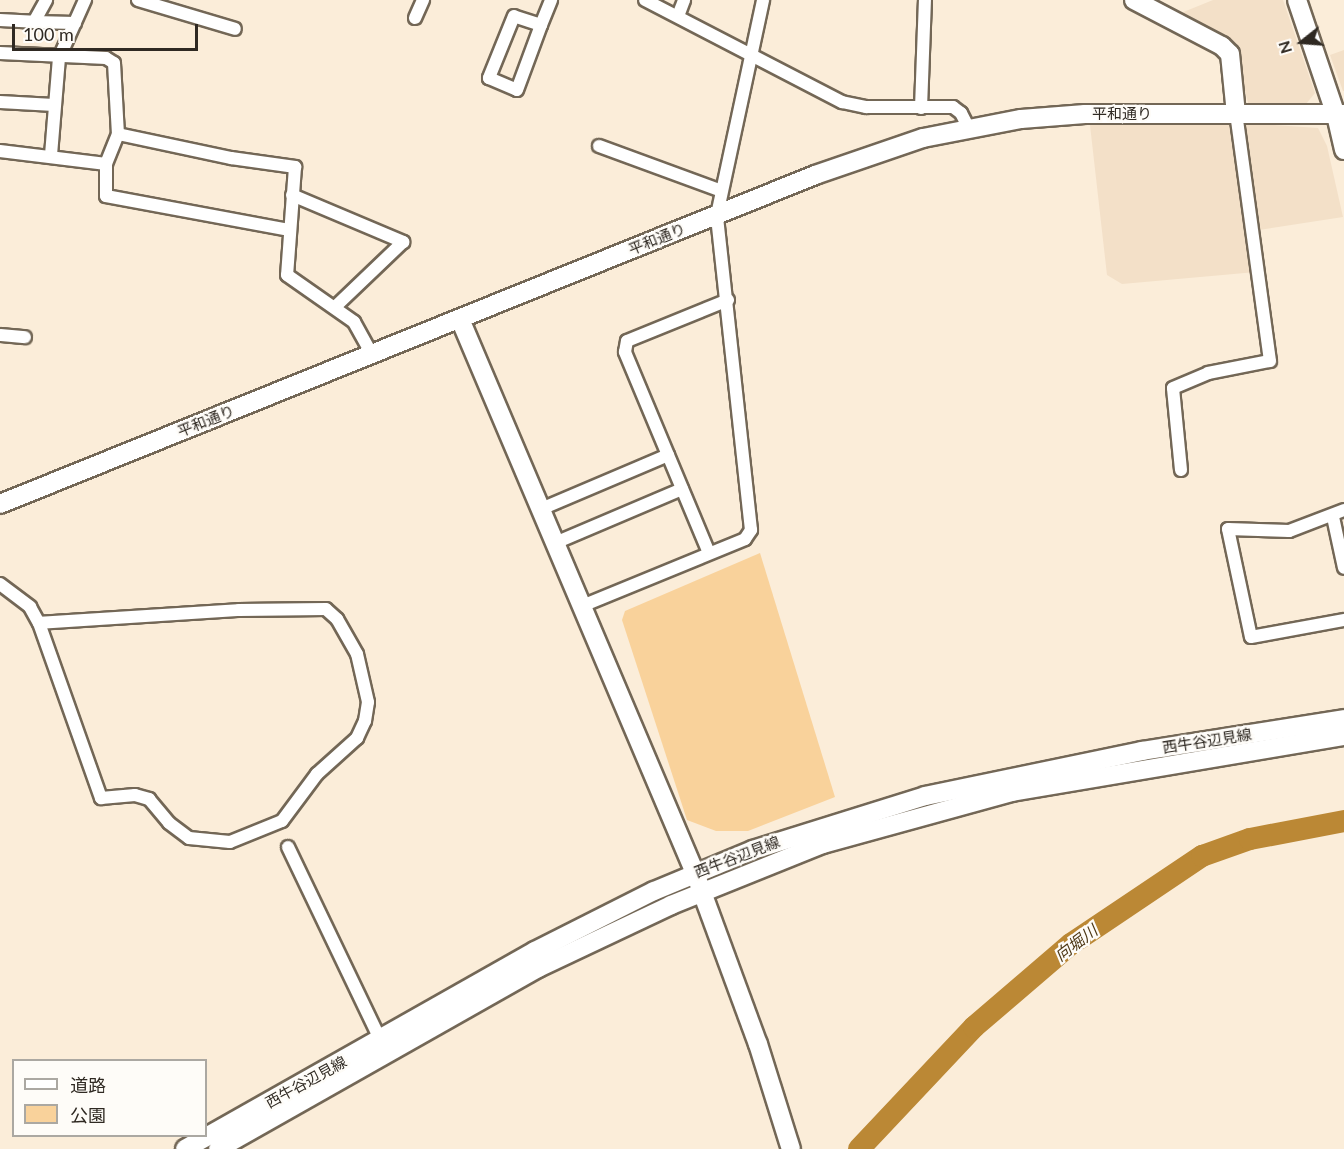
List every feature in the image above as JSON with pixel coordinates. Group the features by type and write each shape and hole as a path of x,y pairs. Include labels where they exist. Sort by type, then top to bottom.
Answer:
{"street":[{"path":"34,22 46,0"},
{"path":"51,155 59,58 86,0"},
{"path":"138,0 235,29"},
{"path":"415,18 423,0"},
{"path":"541,26 514,16 489,78 517,90 551,0"},
{"path":"645,0 854,106 953,107 962,113 968,127"},
{"path":"678,16 684,0"},
{"path":"582,606 746,538 751,530 728,300 717,215 719,190 764,0"},
{"path":"921,108 925,0"},
{"path":"1134,0 1222,46 1230,54 1236,114 1270,361 1208,373 1173,388 1182,470"},
{"path":"1297,0 1340,115 1344,150"},
{"path":"0,20 75,23"},
{"path":"0,53 59,58 106,58 114,63 118,134 106,164 106,196 290,230"},
{"path":"0,102 54,105"},
{"name":"平和通り","path":"0,504 869,154 968,127 1085,114 1340,115"},
{"path":"118,134 231,158 295,167 287,275 336,306 354,322 372,354"},
{"path":"599,146 719,190"},
{"path":"0,151 51,155 60,161 106,164"},
{"path":"292,195 403,242 336,306"},
{"path":"709,553 625,352 627,341 728,300"},
{"path":"460,319 695,873 758,1044 791,1149"},
{"path":"0,335 25,337"},
{"path":"540,509 668,455"},
{"path":"555,543 682,489"},
{"path":"1344,568 1338,513 1289,531 1228,529 1251,637 1344,620"},
{"path":"0,584 30,607 39,623 101,798 135,795 149,800 189,838 230,842 282,821 317,774 357,738 364,720 368,702 357,654 338,619 326,609 239,610 39,623"},
{"name":"西牛谷辺見線","path":"218,1149 535,951 695,873 821,826 925,796 1142,751 1344,719"},
{"name":"西牛谷辺見線","path":"185,1149 538,968 702,892 823,844 1012,792 1344,736"},
{"path":"288,847 384,1047"}],"shaded area":[{"path":"1213,0 1283,0 1315,93 1306,104 1248,103 1236,53 1176,15"},
{"path":"1344,50 1344,91 1343,91 1330,55"},
{"path":"1231,123 1235,127 1256,272 1122,284 1107,275 1090,125"},
{"path":"1245,123 1318,128 1327,146 1343,217 1259,230 1242,127"}],"green space":[{"path":"760,553 835,797 748,831 716,831 687,820 622,620 625,611"}],"waterway":[{"name":"向堀川","path":"859,1149 974,1027 1071,944 1202,856 1250,839 1344,821"}]}
